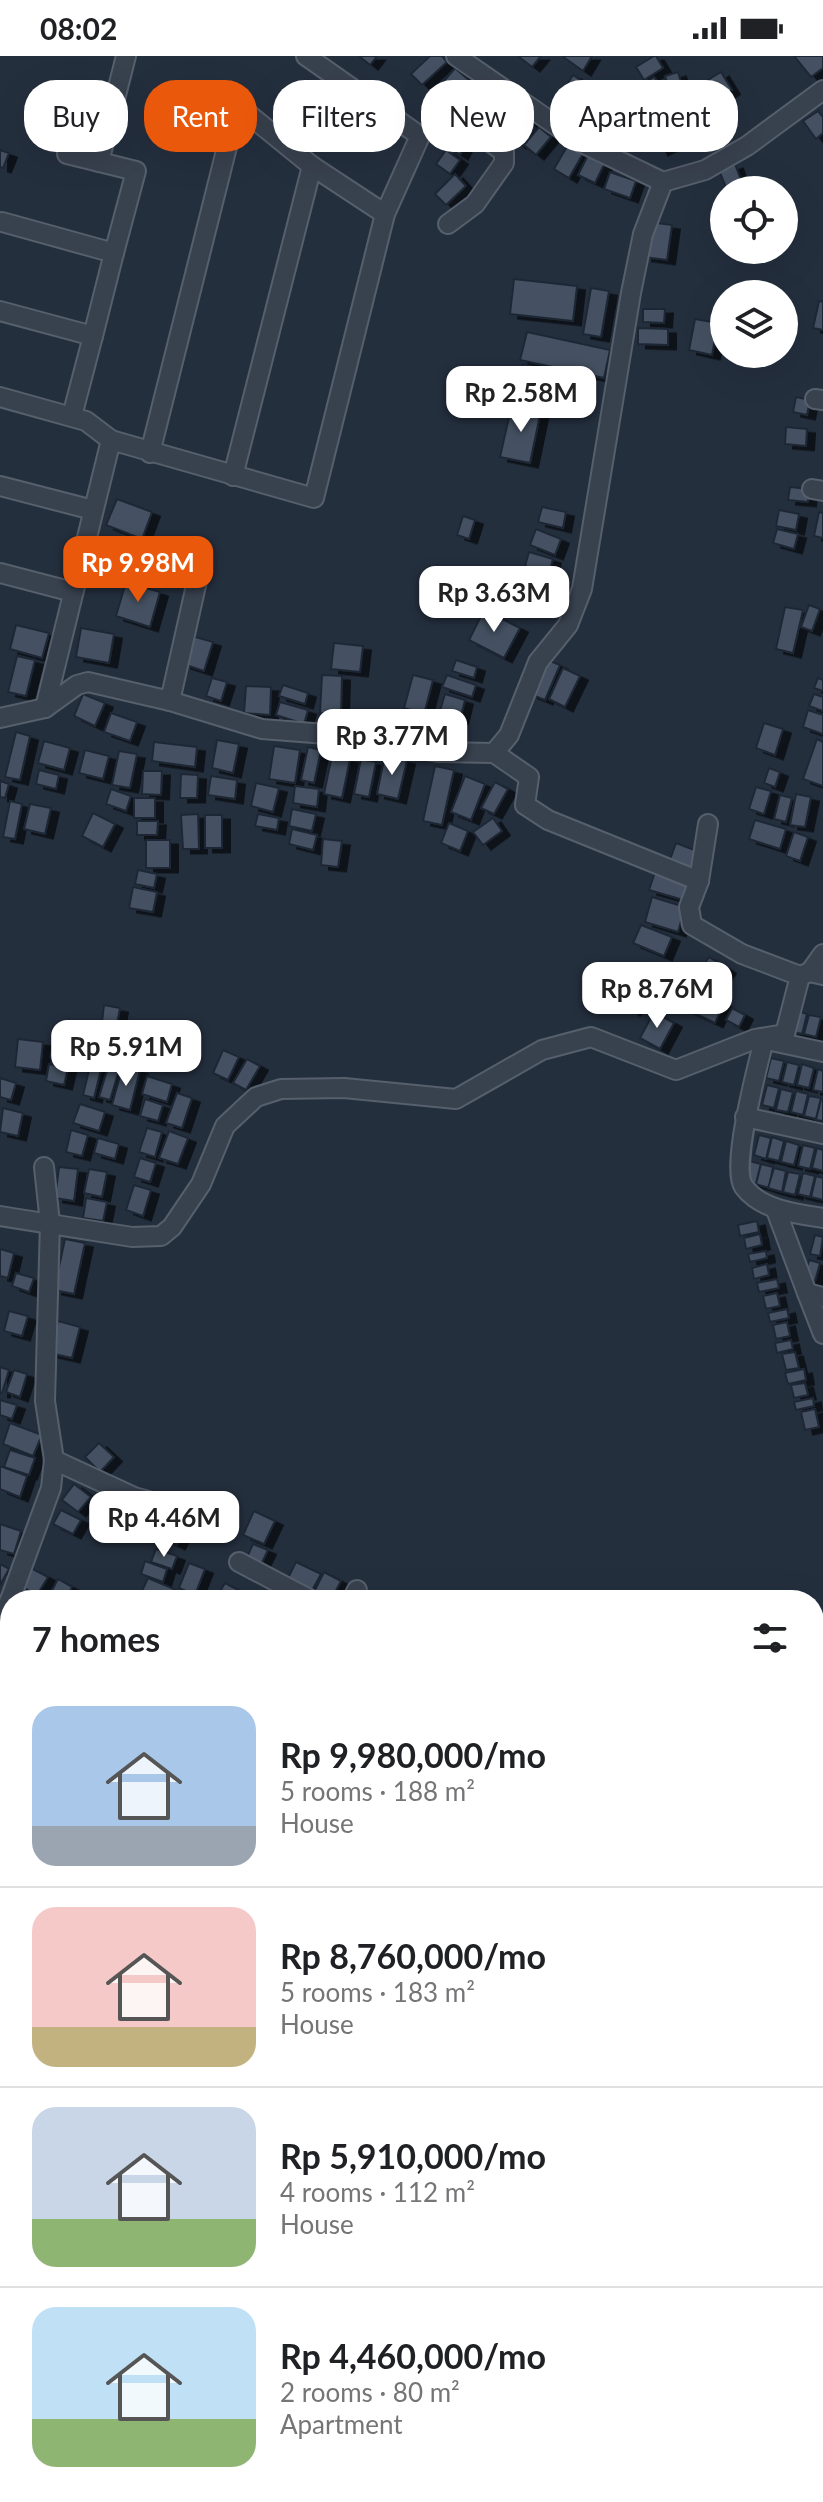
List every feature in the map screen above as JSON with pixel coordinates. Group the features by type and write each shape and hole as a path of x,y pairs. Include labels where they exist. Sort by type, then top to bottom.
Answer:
{"street":[{"path":"99,162 126,56"},
{"path":"0,397 86,421 111,440 150,453 314,498 385,214 420,136 306,56"},
{"path":"456,56 478,62 497,80"},
{"path":"534,110 580,142 663,182 705,170 747,146 823,90"},
{"path":"150,453 233,123 242,109 312,166 385,214"},
{"path":"448,224 475,204 504,163 504,152"},
{"path":"67,154 136,171 72,416"},
{"path":"233,476 312,166"},
{"path":"494,753 509,735 538,662 568,625 582,589 631,293 643,234 663,182"},
{"path":"2,222 114,253"},
{"path":"0,311 93,336"},
{"path":"45,708 111,440"},
{"path":"0,486 93,510"},
{"path":"0,573 73,592"},
{"path":"170,701 197,581"},
{"path":"0,718 45,708 77,685 88,682 170,701 262,729 339,735 438,752 494,753 529,777 525,805 548,820 699,881"},
{"path":"708,824 699,881 689,907 692,925 742,954 811,974"},
{"path":"0,1216 132,1237 161,1236 172,1227 201,1184 225,1126 256,1097 281,1089 344,1088 456,1099 542,1050 591,1037 676,1070 762,1039 785,1034 823,954"},
{"path":"762,1039 823,1052"},
{"path":"762,1039 745,1117 740,1181 746,1190 776,1210 823,1218"},
{"path":"745,1117 823,1134"},
{"path":"14,1590 51,1488 54,1460 45,1401 50,1223 44,1167"},
{"path":"776,1210 815,1295 823,1334"},
{"path":"54,1460 134,1497 156,1503 191,1502 222,1513"},
{"path":"239,1562 292,1590"}],"building":[{"path":"359,56 377,56 370,65"},
{"path":"430,56 442,56 447,62 427,80 421,80 421,84 411,74"},
{"path":"518,56 541,56 532,67"},
{"path":"562,56 592,56 583,71"},
{"path":"656,56 663,68 644,80 636,67"},
{"path":"794,56 823,56 823,68 811,77"},
{"path":"455,68 469,80 445,80"},
{"path":"678,72 680,80 666,80 665,76"},
{"path":"721,72 726,80 708,80"},
{"path":"818,111 823,117 823,133 816,139 803,121"},
{"path":"539,127 550,136 536,155 532,152 534,133"},
{"path":"0,150 9,153 3,168 0,167"},
{"path":"445,152 460,160 450,174 436,164"},
{"path":"564,152 584,152 569,178 554,169"},
{"path":"589,153 606,161 595,183 578,175"},
{"path":"735,164 740,176 721,176 719,170"},
{"path":"610,172 636,181 630,198 604,189"},
{"path":"455,174 466,186 446,205 435,194"},
{"path":"649,222 672,225 667,260 644,257"},
{"path":"514,279 577,286 573,321 510,314"},
{"path":"591,288 609,291 601,337 583,334"},
{"path":"819,301 823,302 823,330 813,328"},
{"path":"643,309 665,309 664,323 643,322"},
{"path":"695,319 710,322 710,355 689,350"},
{"path":"638,328 668,329 668,345 638,344"},
{"path":"527,332 610,350 604,378 520,360"},
{"path":"523,364 550,372 541,400 514,392"},
{"path":"796,397 810,400 807,415 793,412"},
{"path":"512,404 541,410 530,463 500,457"},
{"path":"786,427 807,429 806,446 785,444"},
{"path":"790,487 809,489 808,502 788,500"},
{"path":"117,499 152,512 142,539 106,525"},
{"path":"542,507 566,512 563,528 538,522"},
{"path":"779,510 799,514 796,530 776,526"},
{"path":"819,512 823,513 823,538 814,536"},
{"path":"463,516 475,520 469,539 457,535"},
{"path":"536,529 561,539 555,555 530,545"},
{"path":"777,529 798,534 794,549 773,543"},
{"path":"529,552 553,559 549,573 525,566"},
{"path":"523,569 546,576 540,592 518,585"},
{"path":"126,582 160,592 150,627 116,616"},
{"path":"809,605 820,609 812,631 801,627"},
{"path":"785,607 803,610 793,653 776,649"},
{"path":"484,610 520,628 504,658 469,640"},
{"path":"16,625 49,633 42,658 10,649"},
{"path":"81,628 114,634 109,663 76,657"},
{"path":"192,636 213,642 204,671 183,664"},
{"path":"334,643 363,646 360,672 331,669"},
{"path":"17,656 35,660 26,696 8,692"},
{"path":"545,659 560,665 545,700 530,694"},
{"path":"456,660 477,667 474,678 452,671"},
{"path":"563,668 580,676 565,707 549,699"},
{"path":"322,675 342,676 341,714 320,713"},
{"path":"413,675 433,680 424,714 404,708"},
{"path":"447,675 476,685 472,697 442,687"},
{"path":"212,678 227,682 221,701 206,696"},
{"path":"818,678 823,680 823,691 814,688"},
{"path":"283,685 308,693 305,704 279,696"},
{"path":"246,686 271,687 270,715 244,713"},
{"path":"83,694 105,703 95,726 74,716"},
{"path":"445,694 465,700 460,720 439,714"},
{"path":"814,694 823,697 823,711 809,706"},
{"path":"280,702 308,710 304,724 276,715"},
{"path":"808,710 823,715 823,734 803,727"},
{"path":"111,713 137,722 130,741 104,732"},
{"path":"412,715 425,718 420,735 407,731"},
{"path":"439,716 456,724 450,738 433,730"},
{"path":"764,723 783,729 775,755 756,748"},
{"path":"16,732 30,736 20,780 5,777"},
{"path":"817,739 823,742 823,786 803,779"},
{"path":"217,740 239,744 233,773 212,768"},
{"path":"44,741 70,748 64,770 38,763"},
{"path":"154,742 197,747 195,767 152,761"},
{"path":"274,746 300,750 295,783 269,779"},
{"path":"308,747 321,750 314,783 301,780"},
{"path":"85,750 109,756 103,779 79,773"},
{"path":"119,751 137,754 130,788 112,785"},
{"path":"332,755 350,759 342,798 324,794"},
{"path":"385,755 407,760 398,799 377,794"},
{"path":"361,759 376,762 369,797 354,794"},
{"path":"435,766 454,770 442,825 423,821"},
{"path":"769,768 780,772 775,787 764,783"},
{"path":"39,770 59,775 56,789 36,784"},
{"path":"143,771 162,771 161,795 142,794"},
{"path":"181,774 198,775 197,798 180,798"},
{"path":"211,776 237,780 235,799 208,795"},
{"path":"465,776 485,784 471,820 451,812"},
{"path":"0,781 9,784 5,798 0,797"},
{"path":"495,782 508,789 494,814 481,808"},
{"path":"256,783 279,788 273,812 251,806"},
{"path":"295,786 319,789 317,807 293,803"},
{"path":"756,787 771,791 764,814 749,809"},
{"path":"111,789 131,796 126,811 106,804"},
{"path":"796,794 811,797 805,827 790,825"},
{"path":"780,795 792,798 786,822 774,819"},
{"path":"134,798 155,798 155,818 134,818"},
{"path":"10,801 22,804 15,839 3,837"},
{"path":"30,804 51,808 45,834 24,829"},
{"path":"292,809 316,814 312,831 289,826"},
{"path":"93,813 115,824 103,847 82,836"},
{"path":"198,814 199,849 183,849 181,815"},
{"path":"258,814 279,818 277,830 255,826"},
{"path":"205,815 222,815 222,848 205,848"},
{"path":"493,818 502,831 483,845 473,832"},
{"path":"755,820 786,829 780,849 749,839"},
{"path":"137,821 158,821 157,835 137,835"},
{"path":"449,823 468,831 460,851 441,843"},
{"path":"292,829 317,835 313,850 289,844"},
{"path":"794,832 808,837 800,861 786,856"},
{"path":"323,839 342,841 338,867 321,865"},
{"path":"146,840 170,840 170,868 146,868"},
{"path":"676,843 697,851 689,873 668,865"},
{"path":"656,869 693,880 687,901 649,890"},
{"path":"138,870 157,874 154,888 135,884"},
{"path":"133,887 157,892 153,912 129,908"},
{"path":"652,897 685,907 678,932 645,922"},
{"path":"641,925 672,937 664,956 633,943"},
{"path":"709,957 728,969 713,992 694,979"},
{"path":"637,988 646,998 632,1011 623,1002"},
{"path":"692,988 724,1003 715,1023 682,1007"},
{"path":"104,1005 120,1008 117,1024 102,1022"},
{"path":"732,1008 745,1015 739,1027 726,1020"},
{"path":"795,1010 807,1014 802,1034 790,1031"},
{"path":"654,1012 674,1023 660,1049 640,1038"},
{"path":"809,1015 821,1017 816,1037 804,1034"},
{"path":"97,1029 113,1032 109,1050 93,1047"},
{"path":"122,1033 138,1037 132,1059 116,1055"},
{"path":"18,1039 43,1042 40,1070 15,1067"},
{"path":"54,1042 70,1047 66,1062 50,1057"},
{"path":"223,1050 239,1057 228,1080 213,1073"},
{"path":"771,1058 784,1061 779,1081 766,1078"},
{"path":"247,1059 260,1066 246,1090 233,1083"},
{"path":"787,1062 799,1065 794,1085 782,1082"},
{"path":"49,1064 68,1068 64,1085 46,1081"},
{"path":"109,1064 120,1067 110,1100 99,1097"},
{"path":"802,1064 814,1068 809,1088 797,1085"},
{"path":"123,1065 140,1070 130,1110 112,1105"},
{"path":"90,1066 101,1069 94,1098 83,1095"},
{"path":"818,1069 823,1071 823,1092 813,1090"},
{"path":"147,1076 172,1084 167,1102 142,1094"},
{"path":"0,1078 16,1083 11,1100 0,1097"},
{"path":"767,1085 779,1088 774,1108 762,1105"},
{"path":"781,1089 793,1092 788,1112 776,1110"},
{"path":"796,1091 808,1094 803,1115 791,1112"},
{"path":"177,1093 192,1098 182,1128 166,1123"},
{"path":"809,1096 821,1098 816,1119 804,1116"},
{"path":"145,1099 163,1105 158,1121 140,1116"},
{"path":"823,1100 823,1121 816,1120"},
{"path":"80,1104 105,1112 99,1131 73,1123"},
{"path":"3,1108 23,1113 18,1136 0,1132"},
{"path":"147,1128 162,1132 155,1157 139,1152"},
{"path":"71,1130 88,1135 82,1156 66,1152"},
{"path":"169,1131 188,1138 178,1164 159,1158"},
{"path":"759,1135 771,1138 766,1159 754,1155"},
{"path":"772,1137 784,1141 779,1161 767,1158"},
{"path":"98,1138 119,1144 115,1159 94,1153"},
{"path":"786,1141 799,1145 794,1165 781,1162"},
{"path":"803,1145 815,1148 810,1169 798,1166"},
{"path":"817,1148 823,1150 823,1171 812,1168"},
{"path":"140,1158 156,1163 150,1182 134,1177"},
{"path":"749,1161 761,1164 756,1184 744,1181"},
{"path":"761,1164 773,1167 769,1188 756,1184"},
{"path":"59,1167 78,1169 74,1201 55,1198"},
{"path":"774,1168 786,1171 782,1192 768,1188"},
{"path":"89,1169 107,1172 102,1197 84,1193"},
{"path":"788,1172 800,1174 795,1195 783,1192"},
{"path":"803,1173 815,1176 810,1197 798,1194"},
{"path":"816,1176 823,1178 823,1200 811,1197"},
{"path":"134,1185 151,1190 143,1216 126,1210"},
{"path":"86,1198 107,1202 103,1221 83,1218"},
{"path":"757,1221 759,1232 740,1236 738,1225"},
{"path":"760,1234 762,1245 746,1249 744,1238"},
{"path":"815,1235 823,1237 820,1256 810,1254"},
{"path":"65,1239 85,1243 74,1294 54,1290"},
{"path":"0,1249 14,1253 8,1278 0,1276"},
{"path":"766,1251 767,1258 750,1262 748,1254"},
{"path":"809,1260 820,1263 815,1281 804,1279"},
{"path":"767,1264 769,1275 754,1279 752,1268"},
{"path":"16,1273 34,1278 29,1292 12,1286"},
{"path":"777,1279 779,1288 759,1292 757,1283"},
{"path":"777,1293 780,1306 766,1309 763,1296"},
{"path":"787,1309 789,1318 770,1322 768,1313"},
{"path":"9,1311 28,1316 22,1336 4,1331"},
{"path":"58,1321 80,1327 72,1358 50,1353"},
{"path":"787,1322 790,1336 776,1339 773,1325"},
{"path":"791,1340 793,1349 777,1353 775,1343"},
{"path":"795,1352 799,1368 786,1370 782,1354"},
{"path":"0,1367 9,1370 2,1393 0,1393"},
{"path":"804,1369 806,1380 788,1384 785,1373"},
{"path":"14,1370 27,1374 20,1397 6,1392"},
{"path":"805,1383 808,1395 794,1398 791,1385"},
{"path":"813,1398 814,1406 796,1410 794,1402"},
{"path":"0,1400 17,1405 12,1419 0,1415"},
{"path":"815,1409 819,1427 805,1430 801,1412"},
{"path":"10,1423 42,1435 33,1456 3,1444"},
{"path":"99,1443 114,1457 100,1472 85,1457"},
{"path":"10,1450 35,1458 29,1475 4,1467"},
{"path":"0,1466 27,1476 20,1497 0,1489"},
{"path":"74,1484 91,1497 78,1512 62,1500"},
{"path":"104,1502 119,1510 103,1537 89,1529"},
{"path":"61,1510 81,1520 73,1534 53,1524"},
{"path":"161,1511 187,1524 177,1545 150,1532"},
{"path":"254,1511 275,1521 264,1544 243,1535"},
{"path":"0,1524 21,1531 14,1554 0,1550"},
{"path":"253,1544 268,1550 258,1571 244,1564"},
{"path":"156,1549 177,1556 172,1569 151,1562"},
{"path":"145,1561 167,1569 163,1582 141,1574"},
{"path":"296,1562 321,1574 312,1590 297,1590 285,1584"},
{"path":"189,1563 205,1569 197,1590 179,1588"},
{"path":"0,1564 9,1569 0,1585"},
{"path":"31,1568 48,1577 40,1590 28,1590 21,1586"},
{"path":"324,1572 341,1581 336,1590 315,1590"},
{"path":"148,1578 174,1589 174,1590 142,1590"},
{"path":"58,1579 72,1587 71,1590 52,1590"},
{"path":"225,1583 238,1590 221,1590"}]}
